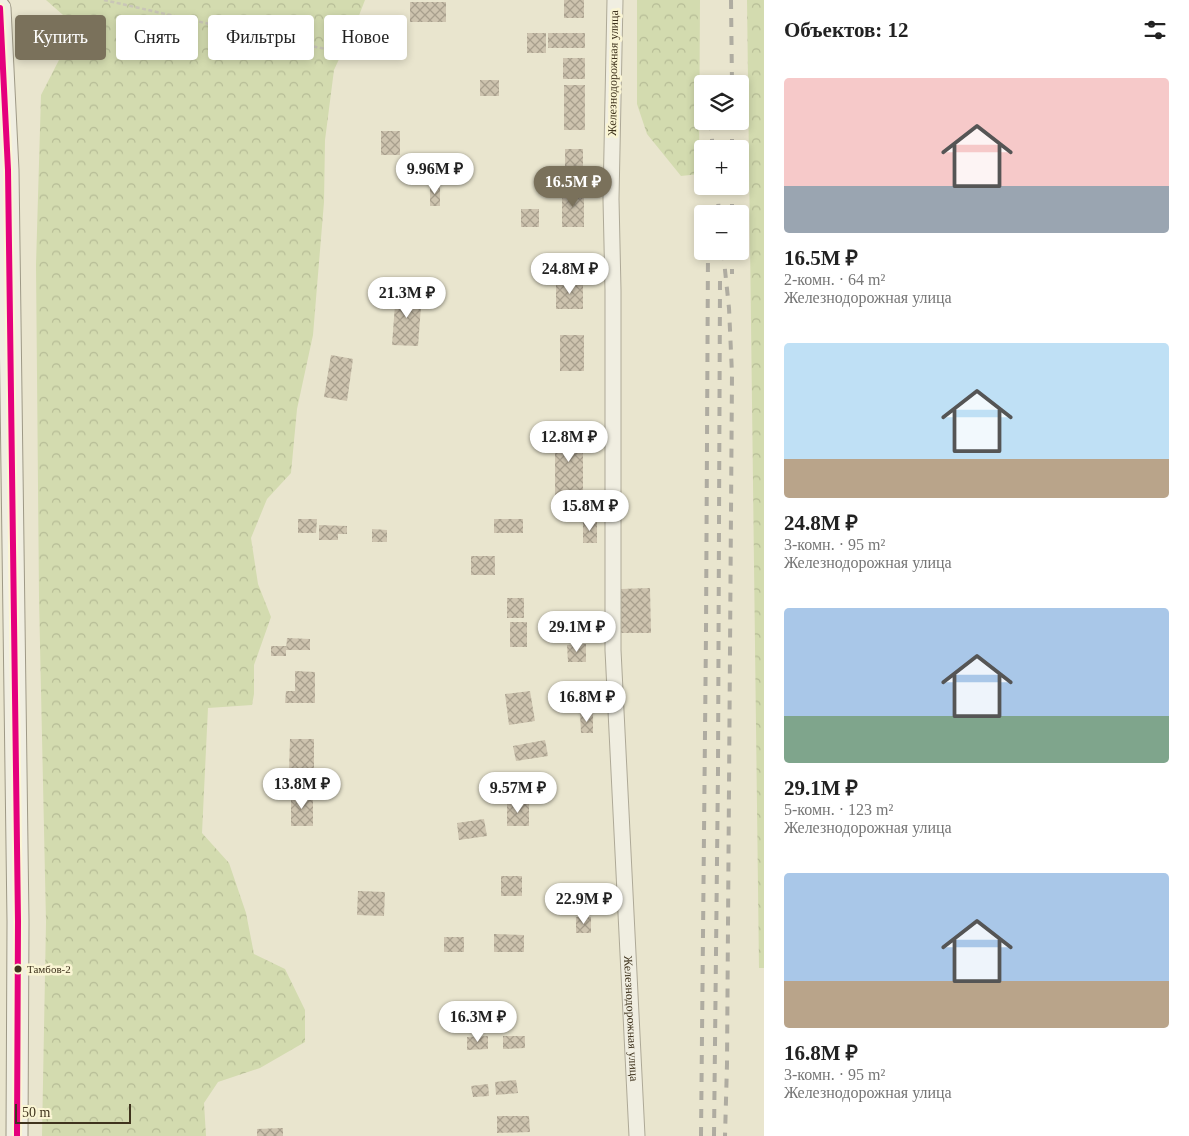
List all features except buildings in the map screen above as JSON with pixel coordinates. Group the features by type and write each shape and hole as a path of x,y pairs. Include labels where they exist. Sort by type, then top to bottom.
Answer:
{"main road":[{"path":"0,8 8,170 18,921 17,1136"}],"street":[{"name":"Железнодорожная улица","path":"615,0 611,199 613,290 613,650 637,1136"}],"path":[{"path":"104,0 324,49"}],"green space":[{"path":"46,0 365,0 359,15 324,15 324,60 339,60 334,70 325,140 324,202 313,335 297,409 291,473 267,499 251,538 258,584 271,617 254,665 252,705 208,708 202,833 229,863 246,913 254,954 285,969 305,1010 305,1042 260,1068 218,1082 204,1103 206,1136 42,1136 46,922 39,598 36,265 41,95 59,60 106,60 106,15 63,15"},
{"path":"637,0 700,0 700,75 694,75 694,130 699,130 699,140 694,140 694,175 681,176 647,134 637,104"},
{"path":"747,0 764,0 764,968 759,968"}],"railway":[{"path":"731,0 732,75"},
{"path":"711,130 712,140"},
{"path":"732,130 732,140"},
{"path":"718,195 718,205"},
{"path":"732,195 732,205"},
{"path":"701,1136 708,260"},
{"path":"724,260 729,308 732,374 725,1136"},
{"path":"732,260 732,274"},
{"path":"714,1136 720,281"}],"transit line":[{"path":"0,8 8,170 18,921 17,1136"}],"place":[{"name":"Тамбов-2","path":"18,969"}]}
